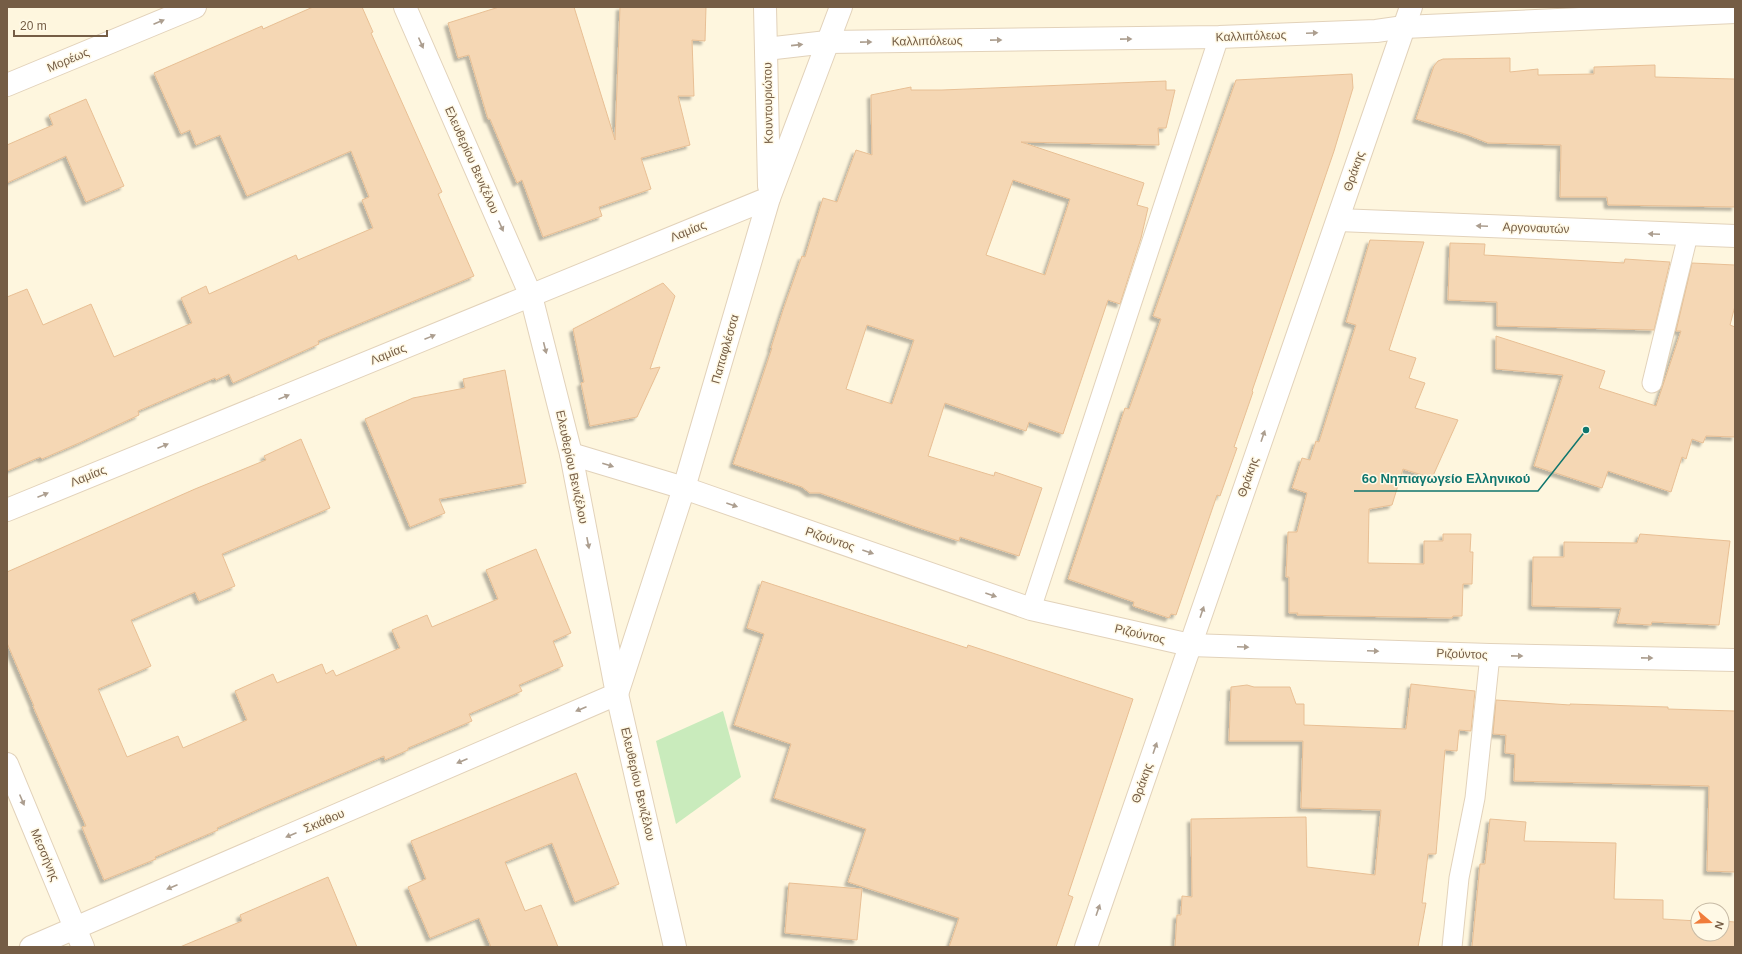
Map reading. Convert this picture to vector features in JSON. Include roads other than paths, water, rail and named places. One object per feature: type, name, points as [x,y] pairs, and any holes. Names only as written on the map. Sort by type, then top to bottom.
[{"type":"street","name":"Μορέως","points":[[7,85],[195,7]]},
{"type":"street","name":"Ελευθερίου Βενιζέλου","points":[[405,7],[531,296],[571,454],[617,694],[675,947]]},
{"type":"street","name":"Κουντουριώτου","points":[[765,7],[769,198]]},
{"type":"street","name":"Παπαφλέσσα","points":[[617,694],[684,488],[769,198],[841,7]]},
{"type":"street","name":"Καλλιπόλεως","points":[[766,49],[827,42],[1219,37],[1376,31],[1407,17],[1735,12]]},
{"type":"street","name":"Θράκης","points":[[1086,947],[1407,17]]},
{"type":"street","name":"Λαμίας","points":[[7,510],[769,198]]},
{"type":"street","name":"Αργοναυτών","points":[[1338,220],[1735,236]]},
{"type":"street","name":"Ριζούντος","points":[[571,454],[684,488],[1031,609],[1190,645],[1490,655],[1735,660]]},
{"type":"street","name":"Σκιάθου","points":[[31,947],[80,938],[617,694]]},
{"type":"street","name":"Μεσσήνης","points":[[7,764],[80,938]]},
{"type":"lane","points":[[1031,609],[1219,37]]},
{"type":"lane","points":[[1652,383],[1688,235]]},
{"type":"lane","points":[[1452,947],[1459,878],[1475,798],[1490,655]]},
{"type":"place","name":"6ο Νηπιαγωγείο Ελληνικού","points":[[1586,430]]}]
